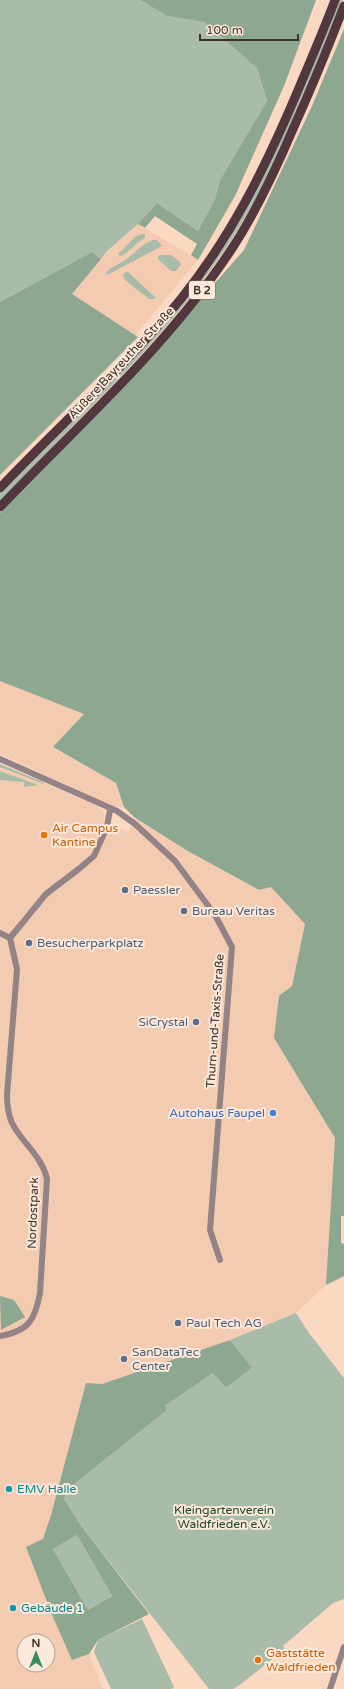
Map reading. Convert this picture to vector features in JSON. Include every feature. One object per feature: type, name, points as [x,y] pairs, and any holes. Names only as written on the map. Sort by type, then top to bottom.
[{"type":"main road","name":"Äußere Bayreuther Straße","points":[[0,488],[145,340],[180,299],[217,249],[250,195],[270,156],[335,0]]},
{"type":"main road","name":"Äußere Bayreuther Straße","points":[[0,507],[156,347],[189,308],[234,246],[259,202],[280,160],[324,58],[344,6]]},
{"type":"street","name":"Thurn-und-Taxis-Straße","points":[[0,759],[89,798],[110,810],[117,812],[134,824],[175,861],[215,915],[232,947],[210,1230],[220,1260]]},
{"type":"street","points":[[0,933],[10,938],[46,894],[94,856],[107,827],[110,810]]},
{"type":"street","name":"Nordostpark","points":[[0,1336],[22,1330],[32,1319],[37,1308],[40,1293],[47,1179],[42,1164],[14,1126],[8,1113],[7,1095],[17,969],[10,938]]},
{"type":"street","points":[[330,1689],[344,1647]]},
{"type":"shaded area","points":[[138,224],[198,260],[133,338],[72,294],[107,251]]},
{"type":"shaded area","points":[[0,681],[84,714],[53,748],[116,783],[124,807],[112,806],[0,754]]},
{"type":"shaded area","points":[[0,764],[98,806],[113,825],[129,832],[134,817],[186,850],[259,890],[271,887],[289,906],[305,924],[292,986],[274,1038],[335,1138],[326,1285],[296,1313],[230,1340],[102,1384],[86,1383],[43,1540],[26,1547],[72,1660],[89,1654],[103,1689],[0,1689]]},
{"type":"green space","points":[[0,0],[140,0],[167,16],[204,22],[257,68],[267,101],[220,180],[215,199],[198,231],[157,203],[138,224],[107,251],[101,259],[92,252],[0,302]]},
{"type":"green space","points":[[140,0],[316,0],[284,86],[235,196],[198,260],[191,255],[197,244],[155,216],[145,228],[138,224],[157,203],[198,231],[215,199],[220,180],[267,101],[257,68],[204,22],[167,16]]},
{"type":"green space","points":[[339,0],[343,0],[276,160],[243,222],[224,251],[180,310],[148,347],[0,501],[0,493],[71,419],[220,250]]},
{"type":"green space","points":[[344,29],[344,1216],[341,1216],[341,1243],[344,1244],[344,1276],[326,1285],[335,1138],[274,1038],[279,996],[292,986],[305,924],[271,887],[259,890],[186,850],[134,817],[124,807],[116,783],[53,747],[84,714],[0,681],[0,513],[157,349],[244,250],[312,106]]},
{"type":"green space","points":[[145,234],[145,237],[125,254],[120,256],[118,254],[136,236]]},
{"type":"green space","points":[[153,240],[157,240],[162,246],[107,275],[106,273],[110,269]]},
{"type":"green space","points":[[92,252],[101,259],[72,294],[138,337],[0,475],[0,302]]},
{"type":"green space","points":[[171,255],[179,261],[181,264],[176,271],[171,271],[158,259],[158,256]]},
{"type":"green space","points":[[128,272],[155,297],[154,299],[149,299],[125,280],[123,276],[124,273]]},
{"type":"green space","points":[[0,764],[43,782],[44,784],[0,767]]},
{"type":"green space","points":[[0,771],[38,785],[24,787],[24,782],[0,780]]},
{"type":"green space","points":[[0,1296],[14,1300],[25,1317],[1,1330]]},
{"type":"green space","name":"Kleingartenverein Waldfrieden e.V.","points":[[296,1313],[309,1333],[344,1378],[344,1599],[333,1603],[283,1646],[285,1649],[241,1684],[233,1689],[209,1689],[82,1527],[64,1499],[68,1489],[167,1410],[165,1406],[213,1373],[252,1369],[230,1340]]},
{"type":"green space","points":[[230,1340],[252,1368],[226,1387],[213,1373],[165,1406],[167,1410],[68,1489],[64,1499],[82,1527],[149,1614],[98,1640],[89,1654],[72,1660],[52,1615],[26,1547],[43,1539],[51,1515],[86,1383],[102,1384]],"holes":[[[77,1535],[112,1596],[88,1610],[53,1549]]]},
{"type":"green space","points":[[77,1535],[112,1596],[88,1610],[53,1549]]},
{"type":"green space","points":[[142,1619],[174,1687],[172,1689],[111,1689],[94,1652],[98,1640]]},
{"type":"place","name":"Air Campus Kantine","points":[[44,835]]},
{"type":"place","name":"Paessler","points":[[125,890]]},
{"type":"place","name":"Bureau Veritas","points":[[184,911]]},
{"type":"place","name":"Besucherparkplatz","points":[[29,943]]},
{"type":"place","name":"SiCrystal","points":[[196,1022]]},
{"type":"place","name":"Autohaus Faupel","points":[[273,1113]]},
{"type":"place","name":"Paul Tech AG","points":[[178,1323]]},
{"type":"place","name":"SanDataTec Center","points":[[124,1359]]},
{"type":"place","name":"EMV Halle","points":[[9,1489]]},
{"type":"place","name":"Gebäude 1","points":[[13,1608]]},
{"type":"place","name":"Gaststätte Waldfrieden","points":[[258,1660]]}]
